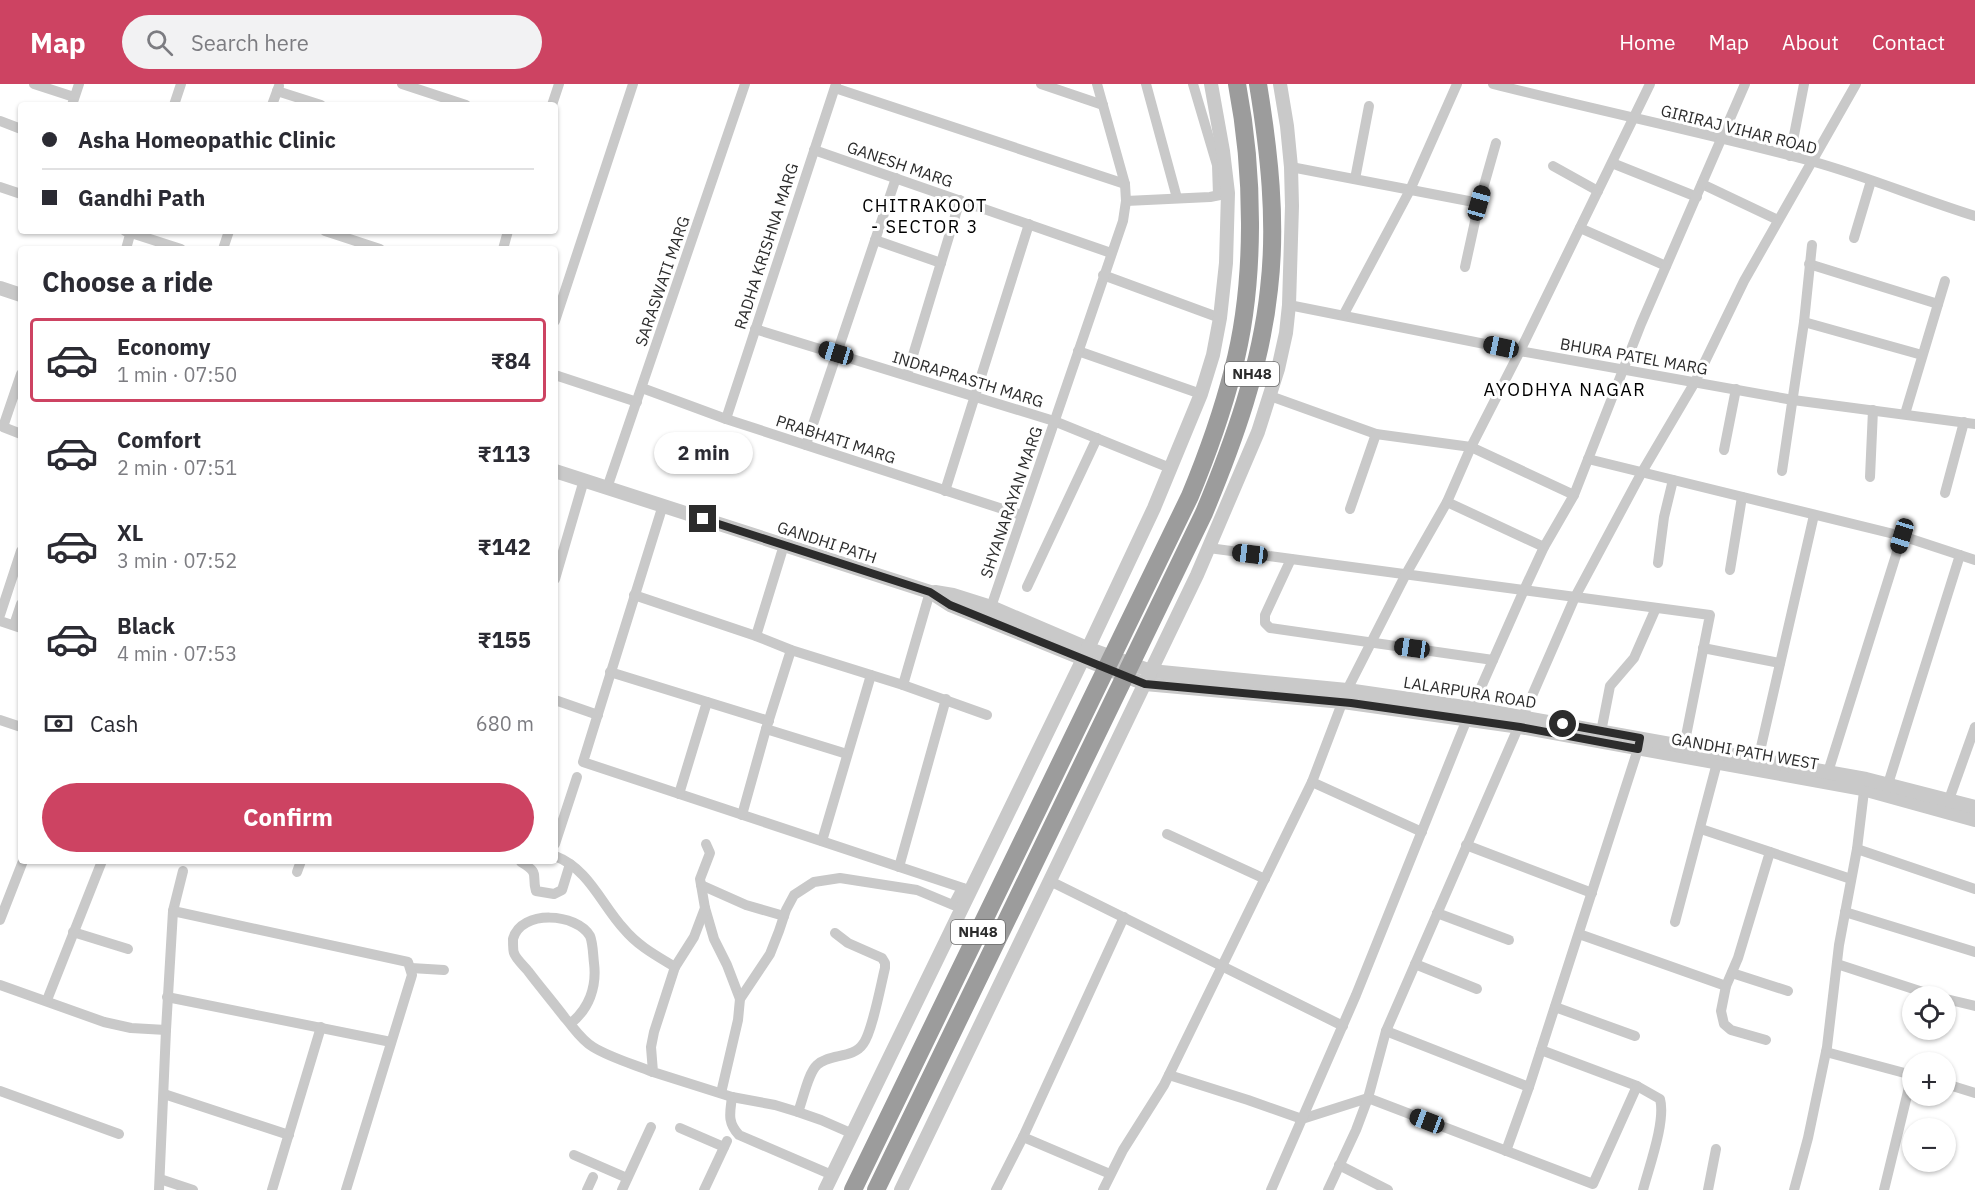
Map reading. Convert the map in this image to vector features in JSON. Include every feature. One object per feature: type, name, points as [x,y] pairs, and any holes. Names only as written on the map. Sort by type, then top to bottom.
[{"type":"highway","name":"NH48","points":[[853,1190],[1190,496],[1219,417],[1234,368],[1250,256],[1246,151],[1237,84]]},
{"type":"highway","name":"NH48","points":[[876,1190],[1204,513],[1239,422],[1263,330],[1272,242],[1269,169],[1258,84]]},
{"type":"street","points":[[34,84],[73,101],[79,84]]},
{"type":"street","points":[[175,102],[181,84]]},
{"type":"street","points":[[553,102],[559,84]]},
{"type":"street","points":[[558,312],[633,84]]},
{"type":"street","name":"SARASWATI MARG","points":[[607,488],[745,84]]},
{"type":"street","points":[[1041,84],[1103,105]]},
{"type":"street","name":"SHYANARAYAN MARG","points":[[991,608],[1123,221],[1126,201],[1125,184],[1097,84]]},
{"type":"street","points":[[1146,84],[1177,198]]},
{"type":"street","points":[[1193,84],[1217,165],[1223,194]]},
{"type":"street","points":[[825,1190],[965,889],[1085,653],[1154,508],[1201,394],[1213,355],[1226,263],[1223,151],[1211,84]]},
{"type":"street","points":[[901,1190],[1209,548],[1258,432],[1286,333],[1289,305],[1291,167],[1280,84]]},
{"type":"street","points":[[1344,315],[1410,190],[1457,84]]},
{"type":"street","name":"GIRIRAJ VIHAR ROAD","points":[[1493,84],[1722,138],[1812,162],[1975,216]]},
{"type":"street","points":[[1103,1190],[1168,1075],[1265,879],[1312,782],[1345,696],[1406,574],[1447,502],[1471,447],[1650,84]]},
{"type":"street","points":[[1271,1190],[1343,1026],[1492,660],[1544,547],[1574,495],[1622,369],[1746,84]]},
{"type":"street","points":[[1790,156],[1804,84]]},
{"type":"street","points":[[1328,1190],[1368,1098],[1386,1031],[1575,597],[1642,472],[1695,382],[1744,281],[1856,84]]},
{"type":"street","points":[[410,85],[458,102]]},
{"type":"street","points":[[836,86],[1125,184]]},
{"type":"street","name":"RADHA KRISHNA MARG","points":[[726,418],[836,86]]},
{"type":"street","points":[[273,102],[278,87],[314,102]]},
{"type":"street","points":[[1355,179],[1369,106]]},
{"type":"street","points":[[0,121],[18,128]]},
{"type":"street","points":[[1465,267],[1479,203],[1496,143]]},
{"type":"street","name":"GANESH MARG","points":[[814,150],[1111,253]]},
{"type":"street","points":[[1612,163],[1697,197]]},
{"type":"street","points":[[1553,166],[1598,191]]},
{"type":"street","points":[[1291,167],[1479,203]]},
{"type":"street","points":[[806,445],[896,178]]},
{"type":"street","points":[[1854,238],[1871,181]]},
{"type":"street","points":[[1702,184],[1778,220]]},
{"type":"street","points":[[0,186],[18,193]]},
{"type":"street","points":[[1126,201],[1223,194]]},
{"type":"street","points":[[907,375],[960,200]]},
{"type":"street","points":[[945,491],[1029,224]]},
{"type":"street","points":[[1580,228],[1666,266]]},
{"type":"street","points":[[135,234],[172,246]]},
{"type":"street","points":[[334,234],[371,246]]},
{"type":"street","points":[[874,240],[941,263]]},
{"type":"street","points":[[1782,471],[1804,322],[1812,245]]},
{"type":"street","points":[[1809,264],[1938,304]]},
{"type":"street","points":[[1103,275],[1220,318]]},
{"type":"street","points":[[1905,414],[1945,281]]},
{"type":"street","points":[[0,288],[18,294]]},
{"type":"street","name":"BHURA PATEL MARG","points":[[1289,305],[1520,351],[1793,400],[1970,423]]},
{"type":"street","points":[[1804,322],[1922,355]]},
{"type":"street","name":"INDRAPRASTH MARG","points":[[755,328],[1054,421],[1170,468]]},
{"type":"street","points":[[1078,351],[1201,394]]},
{"type":"street","points":[[558,376],[637,402]]},
{"type":"street","points":[[18,383],[3,428],[18,433]]},
{"type":"street","name":"PRABHATI MARG","points":[[642,388],[806,445],[1021,515]]},
{"type":"street","points":[[1724,450],[1736,389]]},
{"type":"street","points":[[1270,396],[1376,434],[1471,447],[1574,495]]},
{"type":"street","points":[[1870,477],[1872,410]]},
{"type":"street","points":[[1945,493],[1970,423]]},
{"type":"street","points":[[1350,509],[1376,434]]},
{"type":"street","points":[[1027,588],[1097,438]]},
{"type":"street","points":[[1588,459],[1902,536],[1975,560]]},
{"type":"street","name":"GANDHI PATH","points":[[558,472],[930,592],[950,605],[1085,653]]},
{"type":"street","points":[[558,569],[584,480]]},
{"type":"street","points":[[1658,563],[1664,517],[1673,480]]},
{"type":"street","points":[[1730,570],[1742,497]]},
{"type":"street","points":[[1447,502],[1544,547]]},
{"type":"street","points":[[663,505],[583,762],[965,889]]},
{"type":"street","points":[[1758,760],[1814,515]]},
{"type":"street","points":[[1828,772],[1902,536]]},
{"type":"street","points":[[756,636],[784,545]]},
{"type":"street","points":[[1209,548],[1710,615],[1684,746]]},
{"type":"street","points":[[1888,784],[1960,555]]},
{"type":"street","points":[[1291,559],[1265,615],[1265,623],[1270,628],[1492,660]]},
{"type":"street","points":[[0,615],[18,560]]},
{"type":"street","points":[[903,685],[930,592],[953,595],[991,608],[1085,653],[1148,677],[1345,696]]},
{"type":"street","points":[[634,595],[791,650],[946,699],[987,715]]},
{"type":"street","points":[[1601,732],[1610,686],[1634,658],[1656,608]]},
{"type":"street","points":[[0,621],[17,627]]},
{"type":"street","points":[[1703,648],[1780,663]]},
{"type":"street","points":[[742,815],[791,650]]},
{"type":"street","points":[[610,672],[707,702],[847,754]]},
{"type":"street","points":[[822,841],[871,675]]},
{"type":"street","name":"LALARPURA ROAD","points":[[1345,696],[1382,695],[1469,714]]},
{"type":"street","name":"GANDHI PATH WEST","points":[[1345,696],[1522,722],[1639,744],[1717,763],[1865,784],[1947,806],[1975,820]]},
{"type":"street","points":[[899,867],[946,699]]},
{"type":"street","points":[[558,701],[598,715]]},
{"type":"street","points":[[679,794],[707,702]]},
{"type":"street","points":[[0,720],[18,726]]},
{"type":"street","name":"LALARPURA ROAD","points":[[1522,722],[1601,732],[1639,744],[1684,746],[1828,772],[1865,784],[1888,784],[1947,806],[1975,807]]},
{"type":"street","points":[[1947,806],[1973,741],[1975,727]]},
{"type":"street","points":[[1506,1151],[1529,1088],[1639,744]]},
{"type":"street","points":[[1675,922],[1717,763]]},
{"type":"street","points":[[558,834],[577,777]]},
{"type":"street","points":[[1312,782],[1422,832]]},
{"type":"street","points":[[1794,1190],[1808,1138],[1826,1052],[1865,784]]},
{"type":"street","points":[[1701,829],[1851,879]]},
{"type":"street","points":[[1167,834],[1265,879]]},
{"type":"street","points":[[706,844],[710,853],[700,879],[705,908],[714,939],[740,999],[738,1020],[721,1093]]},
{"type":"street","points":[[1466,845],[1592,893]]},
{"type":"street","points":[[1857,849],[1975,889]]},
{"type":"street","points":[[1766,1040],[1731,1030],[1724,1024],[1721,1011],[1726,986],[1770,852]]},
{"type":"street","points":[[558,858],[570,864],[591,883],[622,927],[638,944],[675,968]]},
{"type":"street","points":[[0,920],[22,864]]},
{"type":"street","points":[[46,1000],[101,864]]},
{"type":"street","points":[[524,864],[532,869],[536,877],[534,886],[536,891],[554,894],[562,890],[570,864]]},
{"type":"street","points":[[183,871],[173,911],[167,997],[160,1185],[193,1190]]},
{"type":"street","points":[[740,999],[770,954],[794,895],[814,882],[840,878],[917,890],[953,905],[965,889]]},
{"type":"street","points":[[1050,881],[1343,1026]]},
{"type":"street","points":[[701,885],[746,905],[784,916]]},
{"type":"street","points":[[653,1072],[651,1047],[654,1032],[675,968],[694,937],[705,908]]},
{"type":"street","points":[[173,911],[408,962],[412,975],[346,1190]]},
{"type":"street","points":[[1845,912],[1975,952]]},
{"type":"street","points":[[1437,913],[1509,940]]},
{"type":"street","points":[[996,1190],[1023,1137],[1124,917]]},
{"type":"street","points":[[570,1024],[579,1017],[590,1002],[595,970],[590,937],[583,929],[570,922],[554,918],[533,918],[521,927],[513,939],[514,953],[570,1024],[583,1040],[595,1048],[653,1072],[732,1097],[798,1112],[853,1134]]},
{"type":"street","points":[[73,932],[128,949]]},
{"type":"street","points":[[798,1112],[813,1071],[818,1064],[855,1051],[863,1044],[868,1034],[885,968],[882,958],[848,943],[835,933]]},
{"type":"street","points":[[1578,934],[1726,986]]},
{"type":"street","points":[[1415,964],[1477,989]]},
{"type":"street","points":[[1837,964],[1904,986]]},
{"type":"street","points":[[411,968],[444,970]]},
{"type":"street","points":[[1732,973],[1788,991]]},
{"type":"street","points":[[0,985],[104,1022],[130,1028],[166,1030]]},
{"type":"street","points":[[167,997],[391,1042]]},
{"type":"street","points":[[1956,1001],[1975,1006]]},
{"type":"street","points":[[1555,1007],[1635,1036]]},
{"type":"street","points":[[272,1190],[321,1027]]},
{"type":"street","points":[[1386,1031],[1529,1088]]},
{"type":"street","points":[[1541,1050],[1637,1086],[1660,1100],[1662,1108],[1643,1190]]},
{"type":"street","points":[[1826,1052],[1902,1072]]},
{"type":"street","points":[[1168,1075],[1302,1119],[1368,1098],[1593,1184],[1637,1086]]},
{"type":"street","points":[[1956,1087],[1975,1093]]},
{"type":"street","points":[[0,1090],[119,1134]]},
{"type":"street","points":[[164,1094],[289,1135]]},
{"type":"street","points":[[732,1097],[731,1127],[739,1135],[832,1175]]},
{"type":"street","points":[[1884,1190],[1904,1106]]},
{"type":"street","points":[[622,1190],[651,1127]]},
{"type":"street","points":[[680,1128],[726,1144],[704,1190]]},
{"type":"street","points":[[1023,1137],[1110,1174]]},
{"type":"street","points":[[1708,1190],[1716,1149]]},
{"type":"street","points":[[574,1155],[627,1178]]},
{"type":"street","points":[[1339,1166],[1388,1190]]},
{"type":"street","points":[[587,1190],[593,1177]]},
{"type":"district","name":"CHITRAKOOT - SECTOR 3","points":[[925,216]]},
{"type":"district","name":"AYODHYA NAGAR","points":[[1565,390]]},
{"type":"route","points":[[703,519],[930,592],[950,605],[1145,684],[1351,703],[1520,727],[1638,749],[1640,738],[1563,724]]}]
